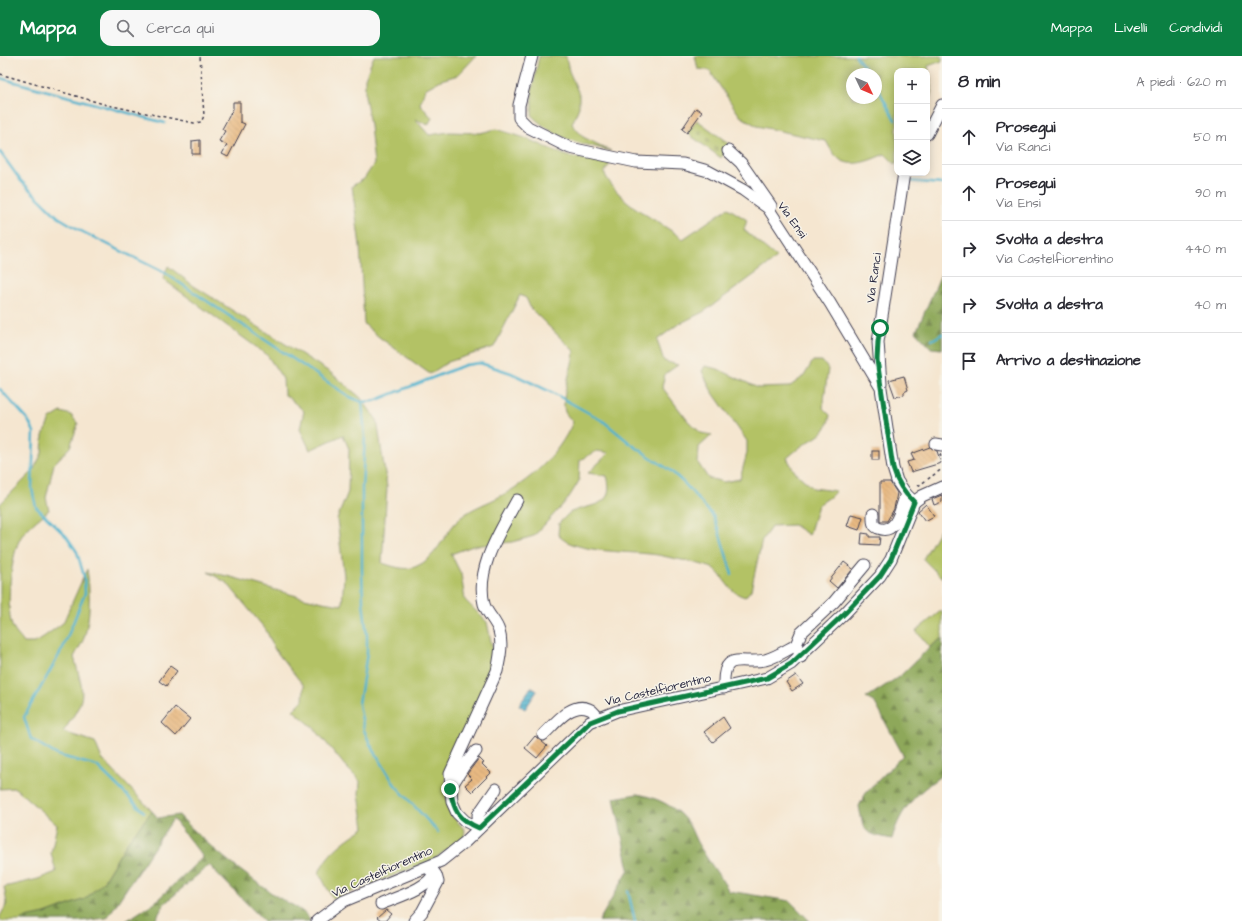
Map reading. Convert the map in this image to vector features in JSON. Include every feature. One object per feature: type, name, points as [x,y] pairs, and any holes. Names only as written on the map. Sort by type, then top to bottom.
[{"type":"street","name":"Via Ensi","points":[[532,56],[519,105],[519,118],[528,127],[570,148],[636,162],[683,164],[708,171],[756,198],[768,208],[792,242],[881,388],[893,468],[897,481],[909,492],[914,502]]},
{"type":"street","points":[[930,128],[942,105]]},
{"type":"street","points":[[728,151],[741,163],[782,222],[792,242]]},
{"type":"street","name":"Via Ranci","points":[[881,388],[877,360],[878,342],[904,176]]},
{"type":"street","points":[[914,502],[922,496],[942,487]]},
{"type":"street","points":[[873,514],[872,522],[876,527],[881,529],[895,524],[900,516],[909,492]]},
{"type":"street","points":[[479,828],[465,821],[457,813],[452,802],[450,774],[486,698],[499,664],[499,630],[484,604],[482,587],[484,573],[491,550],[517,500]]},
{"type":"street","name":"Via Castelfiorentino","points":[[317,921],[344,901],[431,870],[479,828],[582,728],[598,718],[618,711],[724,688],[776,674],[880,576],[891,559],[914,502]]},
{"type":"street","points":[[724,688],[724,674],[726,668],[738,659],[753,661],[765,660],[779,655],[798,652],[801,633],[834,602],[865,565]]},
{"type":"street","points":[[543,735],[567,712],[578,708],[590,709],[598,718]]},
{"type":"street","points":[[450,789],[464,766],[476,751]]},
{"type":"street","points":[[479,828],[478,815],[496,789]]},
{"type":"street","points":[[381,904],[420,887],[430,880],[431,870]]},
{"type":"street","points":[[414,921],[422,912],[438,882],[431,870]]},
{"type":"path","points":[[0,74],[107,105],[194,123],[200,122],[204,116],[200,56]]},
{"type":"path","points":[[909,492],[942,469]]},
{"type":"green space","points":[[374,56],[476,56],[458,75],[441,80],[425,89],[420,104],[432,118],[428,125],[415,119],[429,135],[449,132],[480,133],[496,129],[525,138],[567,156],[610,164],[604,173],[611,185],[620,195],[639,210],[683,239],[728,208],[747,220],[744,230],[777,258],[705,311],[677,325],[657,340],[664,361],[678,365],[665,374],[662,387],[688,421],[701,433],[712,435],[699,447],[698,463],[708,478],[724,482],[740,479],[747,453],[747,441],[711,390],[702,371],[705,366],[718,369],[758,388],[789,387],[804,376],[813,361],[822,361],[828,369],[823,408],[830,415],[826,428],[823,432],[787,458],[795,472],[813,488],[836,491],[818,505],[809,535],[794,525],[772,526],[762,540],[751,590],[745,597],[739,595],[731,589],[711,567],[658,555],[590,549],[577,546],[558,535],[559,523],[568,514],[600,503],[608,494],[609,486],[607,476],[588,473],[609,453],[597,451],[580,460],[579,481],[568,499],[534,536],[512,542],[473,546],[451,554],[461,574],[465,600],[487,622],[493,651],[491,674],[449,764],[444,791],[453,817],[465,830],[464,837],[433,860],[333,899],[319,873],[327,859],[338,847],[364,828],[359,794],[360,781],[346,767],[314,728],[293,710],[303,700],[304,686],[275,650],[266,630],[227,583],[208,572],[308,599],[342,605],[344,576],[337,519],[348,492],[349,449],[343,435],[310,450],[300,429],[304,411],[284,394],[283,379],[267,355],[163,279],[168,266],[194,286],[331,373],[360,397],[377,420],[387,487],[382,563],[398,568],[411,568],[428,559],[439,547],[457,521],[471,510],[509,492],[541,467],[559,446],[573,422],[566,413],[564,398],[574,351],[531,309],[526,298],[520,295],[494,347],[448,362],[430,374],[379,337],[364,324],[360,246],[352,186],[364,179],[374,164],[365,96],[365,78]]},
{"type":"green space","points":[[539,56],[566,56],[569,71],[579,94],[579,107],[572,124],[583,137],[611,151],[569,140],[550,130],[532,116],[532,91]]},
{"type":"green space","points":[[695,56],[942,56],[942,61],[928,66],[928,68],[894,68],[894,163],[885,154],[860,163],[848,163],[842,161],[835,155],[826,141],[757,126],[740,116],[709,70],[698,69]]},
{"type":"green space","points":[[930,76],[932,87],[930,99]]},
{"type":"green space","points":[[697,120],[731,145],[721,158],[687,133]]},
{"type":"green space","points":[[942,272],[942,349],[931,348],[916,332]]},
{"type":"green space","points":[[61,412],[71,415],[78,424],[70,447],[54,464],[46,498],[49,510],[24,532],[16,549],[11,571],[9,598],[11,620],[14,630],[24,643],[35,643],[63,623],[87,569],[89,586],[88,621],[83,640],[74,657],[82,689],[82,696],[76,711],[63,732],[95,742],[102,759],[152,811],[128,841],[103,882],[85,899],[45,914],[19,921],[0,921],[0,916],[7,904],[4,887],[38,879],[56,872],[51,853],[57,825],[15,788],[0,789],[0,504],[33,471],[42,453],[43,436],[50,419]]},
{"type":"green space","points":[[942,526],[942,578],[923,559]]},
{"type":"green space","points":[[942,610],[942,638],[930,647],[916,631]]},
{"type":"green space","points":[[942,638],[942,775],[917,795],[911,802],[900,818],[892,839],[876,835],[867,831],[864,827],[859,806],[866,793],[903,755],[875,703],[866,698],[900,676],[930,647]]},
{"type":"green space","points":[[637,794],[659,800],[679,813],[689,825],[698,844],[729,891],[790,901],[810,921],[599,921],[629,869],[614,798]]},
{"type":"green space","points":[[152,811],[158,818],[179,815],[200,837],[224,857],[273,894],[299,909],[308,917],[310,921],[264,921],[209,865],[164,904],[155,921],[126,921],[155,902],[203,857],[173,819],[107,918],[80,921],[21,921],[21,919],[45,914],[85,899],[103,882],[128,841]]},
{"type":"water","points":[[531,687],[537,691],[525,709],[519,705]]},
{"type":"building","points":[[233,102],[240,102],[240,122],[245,124],[228,157],[222,154],[227,145],[219,141],[225,131],[222,129],[233,109]]},
{"type":"building","points":[[696,108],[702,112],[687,133],[682,129]]},
{"type":"building","points":[[200,140],[200,154],[192,154],[192,141]]},
{"type":"building","points":[[904,376],[908,390],[904,392],[904,395],[895,397],[889,380]]},
{"type":"building","points":[[930,447],[937,451],[941,463],[911,472],[907,462],[914,460],[911,454]]},
{"type":"building","points":[[872,451],[879,451],[879,460],[872,460]]},
{"type":"building","points":[[880,482],[890,482],[897,493],[894,509],[887,521],[880,521]]},
{"type":"building","points":[[942,495],[942,502],[934,505],[932,499]]},
{"type":"building","points":[[926,504],[934,516],[925,521],[918,511]]},
{"type":"building","points":[[851,514],[863,517],[859,530],[847,526]]},
{"type":"building","points":[[862,533],[869,534],[869,537],[880,537],[879,545],[861,544]]},
{"type":"building","points":[[844,562],[853,569],[837,588],[829,581]]},
{"type":"building","points":[[170,666],[177,671],[166,686],[159,681]]},
{"type":"building","points":[[796,675],[803,684],[792,691],[786,682]]},
{"type":"building","points":[[175,707],[190,719],[176,736],[162,723]]},
{"type":"building","points":[[723,717],[730,728],[713,742],[704,732]]},
{"type":"building","points":[[535,736],[547,746],[537,758],[525,748]]},
{"type":"building","points":[[479,758],[484,763],[482,764],[491,773],[472,792],[465,785],[472,779],[467,774]]},
{"type":"building","points":[[386,910],[391,914],[385,921],[381,921],[377,918]]},
{"type":"waterway","points":[[856,56],[865,68]]},
{"type":"waterway","points":[[0,78],[165,123]]},
{"type":"waterway","points":[[882,96],[894,118]]},
{"type":"waterway","points":[[0,152],[21,181],[58,217],[83,232],[165,273],[350,397],[362,402],[374,401],[465,365],[480,363],[511,373],[553,393],[603,421],[631,444],[671,471],[684,483],[713,516],[732,574]]},
{"type":"waterway","points":[[908,181],[942,184]]},
{"type":"waterway","points":[[932,340],[942,334]]},
{"type":"waterway","points":[[0,389],[28,420],[34,432],[32,489],[36,507],[67,537],[77,552],[84,576],[85,593],[63,648],[24,717],[31,739],[57,755],[97,766],[144,812]]},
{"type":"waterway","points":[[362,402],[365,437],[362,488],[362,570],[367,653],[359,704],[364,730],[370,744],[395,785],[438,832]]},
{"type":"waterway","points":[[628,891],[635,921]]},
{"type":"route","points":[[450,789],[452,802],[457,813],[465,821],[479,828],[590,722],[618,711],[748,683],[776,674],[801,656],[868,590],[885,570],[891,559],[914,502],[909,498],[897,481],[893,468],[877,360],[880,328]]}]
